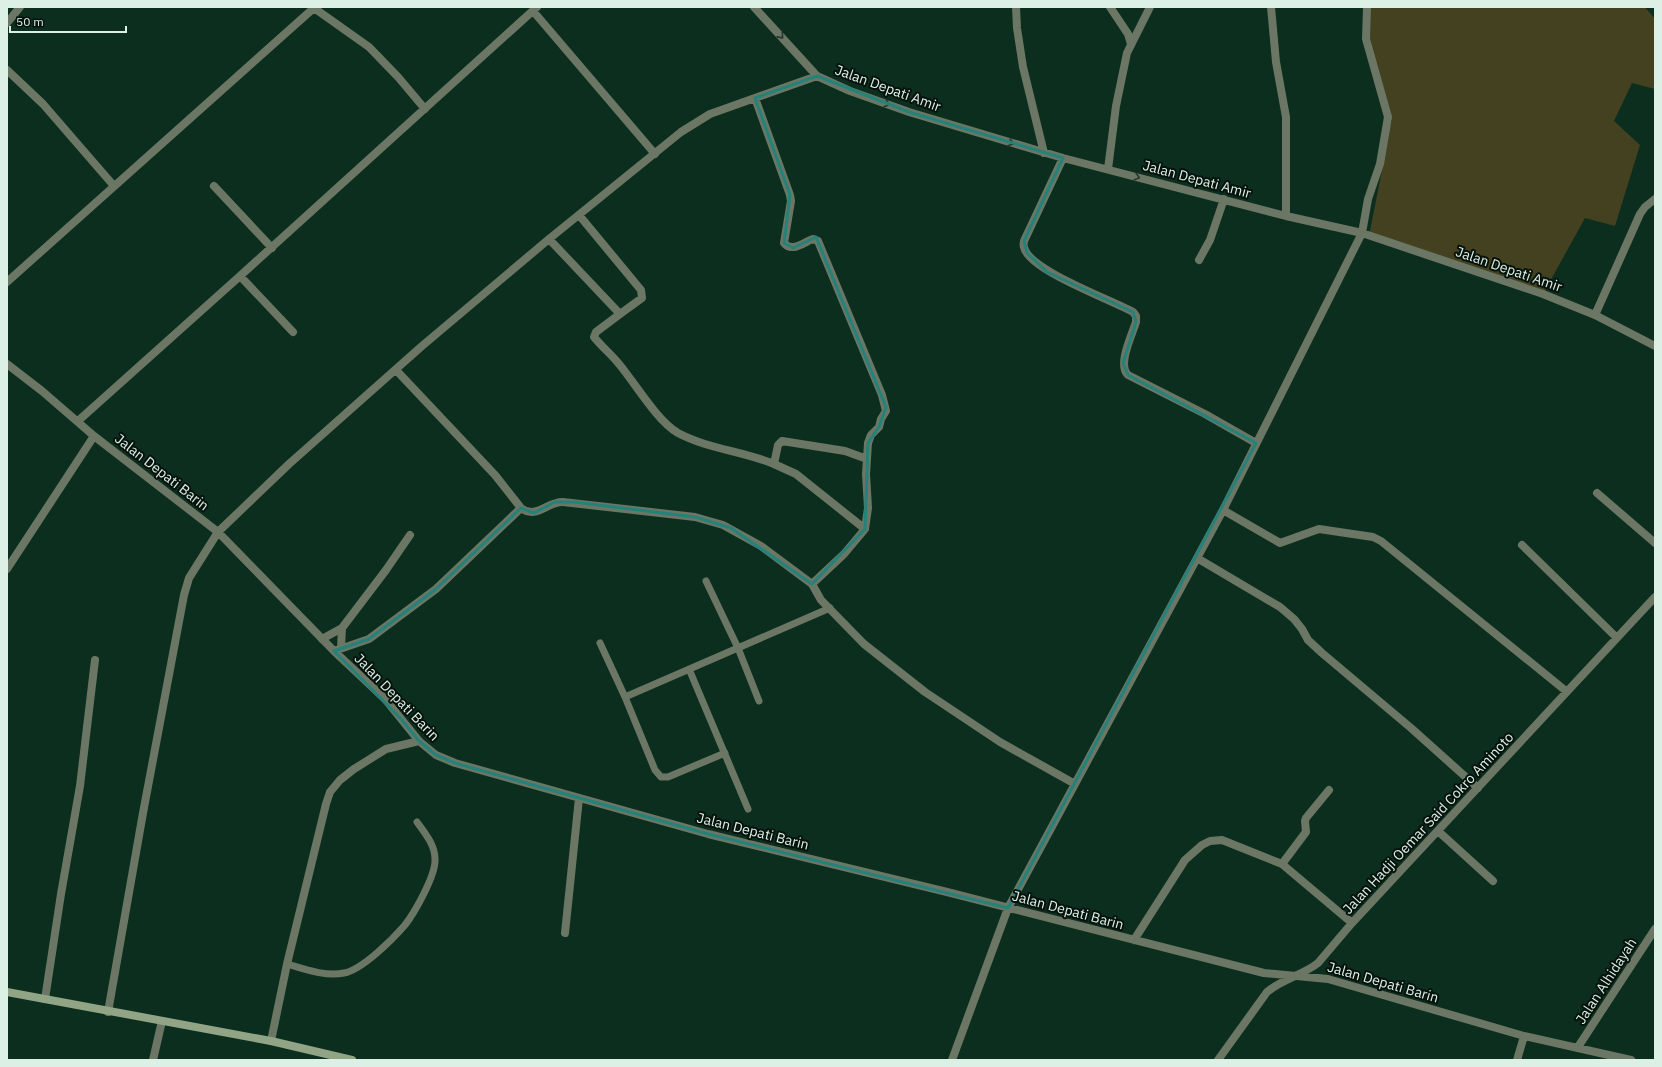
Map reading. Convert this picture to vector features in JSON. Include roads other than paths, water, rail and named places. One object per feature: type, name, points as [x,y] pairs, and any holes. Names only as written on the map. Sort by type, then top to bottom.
[{"type":"main road","points":[[7,992],[108,1012],[271,1041],[352,1060]]},
{"type":"street","points":[[7,23],[20,7]]},
{"type":"street","name":"Jalan Depati Amir","points":[[754,7],[817,76],[850,92],[909,112],[1044,153],[1286,216],[1362,233],[1543,294],[1595,315],[1655,346]]},
{"type":"street","points":[[1016,7],[1017,28],[1023,67],[1044,153]]},
{"type":"street","points":[[1110,7],[1128,34],[1131,44]]},
{"type":"street","points":[[1108,169],[1116,106],[1127,53],[1150,7]]},
{"type":"street","points":[[1271,7],[1276,62],[1286,117],[1286,216]]},
{"type":"street","points":[[952,1060],[1008,908],[1223,510],[1362,233],[1368,199],[1380,164],[1388,117],[1366,39],[1367,7]]},
{"type":"street","points":[[7,282],[314,8],[369,47],[398,77],[425,109]]},
{"type":"street","points":[[78,421],[272,248],[535,9],[655,154]]},
{"type":"street","points":[[7,70],[43,104],[114,186]]},
{"type":"street","points":[[108,1012],[143,813],[184,595],[189,578],[218,532],[289,464],[396,370],[549,239],[681,132],[710,114],[817,76]]},
{"type":"street","points":[[755,98],[790,195],[791,202],[784,243],[789,248],[793,248],[813,239],[818,241],[886,407],[886,411],[881,419],[880,427],[869,439],[867,459],[868,508],[866,529],[844,554],[812,584]]},
{"type":"street","points":[[1063,158],[1024,241],[1024,247],[1027,253],[1047,272],[1133,312],[1136,316],[1136,322],[1123,363],[1125,373],[1128,376],[1205,414],[1256,443]]},
{"type":"street","points":[[214,186],[272,248]]},
{"type":"street","points":[[1199,260],[1210,240],[1224,199]]},
{"type":"street","points":[[1595,315],[1640,214],[1645,207],[1655,199]]},
{"type":"street","points":[[579,215],[641,290],[642,298],[596,332],[594,337],[618,363],[669,426],[678,433],[690,438],[727,450],[759,458],[796,474],[866,529]]},
{"type":"street","points":[[549,239],[620,314]]},
{"type":"street","points":[[240,276],[293,332]]},
{"type":"street","name":"Jalan Depati Barin","points":[[7,364],[42,390],[94,436],[218,532],[322,639],[337,650],[385,699],[419,741],[436,755],[455,763],[708,834],[1264,973],[1328,979],[1524,1036],[1632,1060]]},
{"type":"street","points":[[396,370],[495,475],[525,512],[534,512],[555,502],[574,502],[695,517],[731,528],[762,546],[812,584],[822,600],[864,644],[925,692],[1000,742],[1075,784]]},
{"type":"street","points":[[7,568],[94,436]]},
{"type":"street","points":[[774,464],[778,445],[782,441],[845,451],[867,459]]},
{"type":"street","points":[[1597,493],[1655,543]]},
{"type":"street","points":[[337,650],[369,639],[436,589],[521,508]]},
{"type":"street","points":[[1223,510],[1280,543],[1320,529],[1372,537],[1381,541],[1566,691]]},
{"type":"street","points":[[322,639],[342,628],[386,570],[410,535]]},
{"type":"street","points":[[1522,545],[1617,638]]},
{"type":"street","points":[[1197,558],[1280,607],[1294,619],[1308,640],[1317,649],[1412,728],[1478,788]]},
{"type":"street","name":"Jalan Hadji Oemar Said Cokro Aminoto","points":[[1218,1060],[1267,992],[1274,986],[1312,968],[1318,963],[1352,923],[1655,597]]},
{"type":"street","points":[[337,650],[342,628]]},
{"type":"street","points":[[45,999],[61,894],[80,786],[95,660]]},
{"type":"street","points":[[271,1041],[287,964],[330,792],[340,780],[354,769],[386,749],[419,741]]},
{"type":"street","points":[[1282,864],[1306,832],[1306,818],[1329,790]]},
{"type":"street","points":[[565,933],[579,798]]},
{"type":"street","points":[[1438,831],[1493,882]]},
{"type":"street","points":[[1134,940],[1184,860],[1202,845],[1210,841],[1222,840],[1282,864],[1352,923]]},
{"type":"street","name":"Jalan Alhidayah","points":[[1578,1047],[1655,929]]},
{"type":"street","points":[[153,1060],[162,1021]]},
{"type":"street","points":[[1517,1060],[1524,1036]]},
{"type":"lane","points":[[706,581],[738,648],[759,702]]},
{"type":"lane","points":[[625,697],[830,608]]},
{"type":"lane","points":[[600,643],[625,697],[655,770],[661,777],[668,777],[725,753]]},
{"type":"lane","points":[[689,669],[748,809]]},
{"type":"lane","points":[[287,964],[332,974],[349,972],[373,956],[396,935],[406,923],[432,877],[436,860],[430,841],[417,822]]}]
